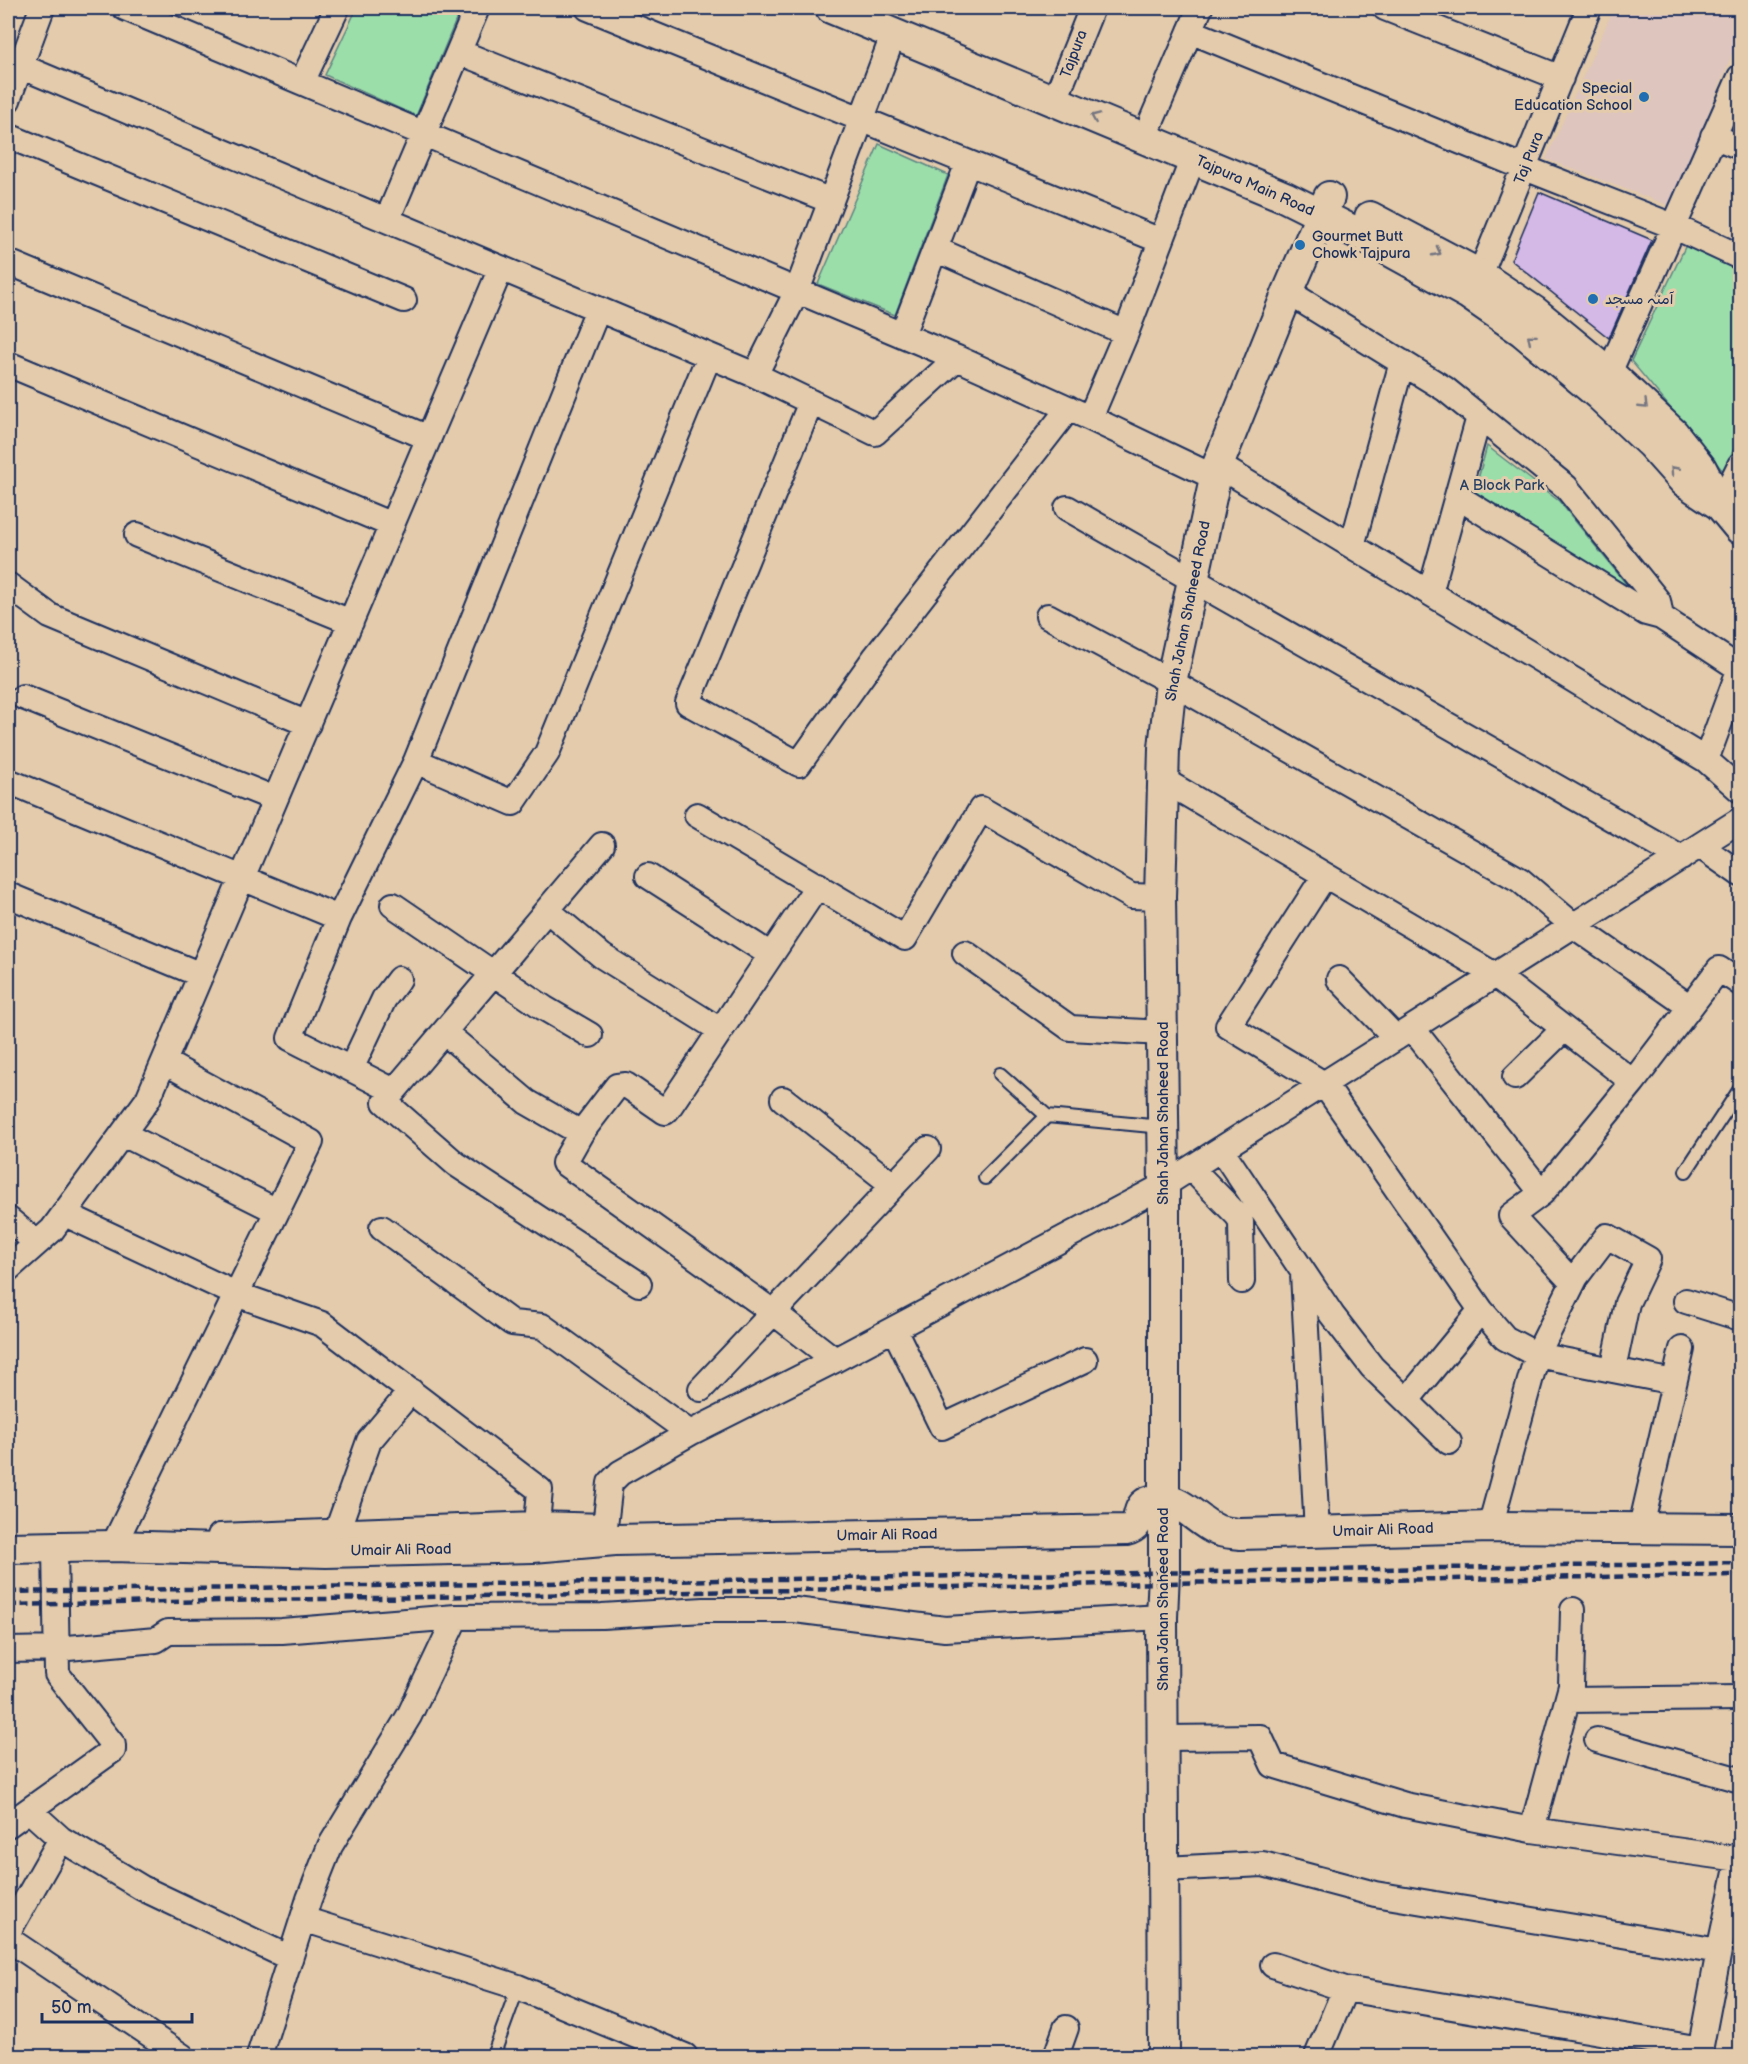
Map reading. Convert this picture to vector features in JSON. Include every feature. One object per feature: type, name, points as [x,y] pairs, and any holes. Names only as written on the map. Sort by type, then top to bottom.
[{"type":"street","points":[[8,100],[42,8]]},
{"type":"street","points":[[125,8],[957,358],[1217,472],[1352,546],[1706,760],[1740,790]]},
{"type":"street","points":[[302,82],[337,8]]},
{"type":"street","points":[[387,220],[477,8]]},
{"type":"street","points":[[588,8],[1161,241]]},
{"type":"street","name":"Tajpura Main Road","points":[[831,8],[890,20],[1059,91],[1193,158],[1285,196],[1325,206],[1480,275],[1535,312],[1609,373],[1674,434],[1701,468],[1720,504],[1740,529]]},
{"type":"street","name":"Tajpura","points":[[1059,91],[1092,8]]},
{"type":"street","points":[[1152,120],[1200,8]]},
{"type":"street","points":[[1385,8],[1561,78]]},
{"type":"street","name":"Taj Pura","points":[[1480,275],[1589,8]]},
{"type":"street","points":[[755,375],[797,291],[862,119],[890,20]]},
{"type":"street","points":[[1190,31],[1673,226],[1740,257]]},
{"type":"street","points":[[459,52],[831,201]]},
{"type":"street","points":[[20,66],[755,375],[875,433],[957,358]]},
{"type":"street","points":[[1609,373],[1740,77]]},
{"type":"street","name":"Tajpura Main Road","points":[[1059,91],[1152,120],[1280,174],[1366,238],[1467,293],[1522,331],[1599,395],[1651,444],[1684,481],[1720,504]]},
{"type":"street","points":[[8,136],[404,300]]},
{"type":"street","points":[[1713,136],[1740,147]]},
{"type":"street","points":[[811,402],[688,703],[799,764],[876,656],[1080,413],[1126,333],[1193,158]]},
{"type":"street","points":[[902,335],[968,163]]},
{"type":"street","name":"Shah Jahan Shaheed Road","points":[[1164,2056],[1162,1617],[1164,1185],[1160,897],[1164,748],[1171,682],[1217,472],[1288,292],[1325,206]]},
{"type":"street","points":[[935,249],[1126,333]]},
{"type":"street","points":[[8,262],[429,438]]},
{"type":"street","points":[[8,1269],[52,1230],[148,1099],[501,268]]},
{"type":"street","points":[[1288,292],[1445,389],[1566,487],[1658,602],[1661,617]]},
{"type":"street","points":[[394,1091],[290,1038],[339,918],[416,761],[598,309]]},
{"type":"street","points":[[416,761],[513,803],[547,753],[709,356]]},
{"type":"street","points":[[1352,546],[1402,362]]},
{"type":"street","points":[[8,364],[392,525]]},
{"type":"street","points":[[1430,593],[1479,417]]},
{"type":"street","points":[[1720,504],[1740,465]]},
{"type":"street","points":[[1458,497],[1646,613],[1661,617],[1740,669],[1706,760]]},
{"type":"street","points":[[1067,508],[1192,580],[1690,852],[1740,874]]},
{"type":"street","points":[[137,535],[351,622]]},
{"type":"street","points":[[8,585],[50,616],[308,724]]},
{"type":"street","points":[[1048,616],[1171,682],[1520,880],[1574,926],[1690,1007]]},
{"type":"street","points":[[22,697],[275,800]]},
{"type":"street","points":[[1163,780],[1495,975],[1633,1082]]},
{"type":"street","points":[[8,781],[339,918]]},
{"type":"street","points":[[697,815],[905,938],[981,810],[1131,896],[1160,897]]},
{"type":"street","points":[[113,1546],[171,1538],[537,1524],[610,1533],[610,1483],[620,1473],[690,1433],[835,1360],[1164,1185],[1740,820]]},
{"type":"street","points":[[602,845],[385,1102],[456,1164],[639,1284]]},
{"type":"street","points":[[1325,875],[1228,1026],[1324,1084],[1481,1310],[1505,1338],[1537,1354],[1674,1382]]},
{"type":"street","points":[[648,876],[771,955]]},
{"type":"street","points":[[818,885],[665,1112],[622,1084],[617,1086],[581,1133],[564,1163],[773,1312],[835,1360]]},
{"type":"street","points":[[8,895],[201,975]]},
{"type":"street","points":[[393,905],[544,1008],[590,1035]]},
{"type":"street","points":[[547,910],[602,956],[720,1030]]},
{"type":"street","points":[[965,953],[1070,1028],[1163,1033]]},
{"type":"street","points":[[1573,1283],[1511,1216],[1542,1193],[1633,1082],[1719,969],[1740,983]]},
{"type":"street","points":[[351,1069],[384,999],[399,979]]},
{"type":"street","points":[[1339,980],[1404,1033],[1542,1193]]},
{"type":"street","points":[[1515,1077],[1564,1029]]},
{"type":"street","points":[[444,1032],[527,1102],[581,1133]]},
{"type":"street","points":[[113,1546],[310,1142],[164,1062]]},
{"type":"street","points":[[783,1099],[893,1185]]},
{"type":"street","points":[[123,1134],[277,1211]]},
{"type":"street","points":[[701,1389],[928,1149]]},
{"type":"street","points":[[1221,1149],[1332,1315],[1372,1367],[1449,1442]]},
{"type":"street","points":[[1191,1168],[1238,1215],[1241,1221],[1242,1281]]},
{"type":"street","points":[[64,1214],[236,1294],[322,1324],[540,1490],[537,1524]]},
{"type":"street","points":[[8,1219],[37,1243]]},
{"type":"street","points":[[382,1228],[512,1323],[542,1326],[690,1433]]},
{"type":"street","points":[[1490,1527],[1537,1354],[1573,1283],[1607,1236],[1648,1259],[1627,1303],[1613,1370]]},
{"type":"street","points":[[1303,1272],[1317,1532]]},
{"type":"street","points":[[1686,1301],[1740,1317]]},
{"type":"street","points":[[1407,1400],[1481,1310]]},
{"type":"street","points":[[894,1329],[942,1427],[1085,1360]]},
{"type":"street","points":[[1641,1527],[1682,1349]]},
{"type":"street","points":[[337,1532],[369,1441],[411,1391]]},
{"type":"street","name":"Umair Ali Road","points":[[8,1548],[113,1546],[326,1552],[533,1547],[610,1533],[1126,1530],[1137,1525],[1143,1505],[1152,1501],[1181,1504],[1217,1530],[1228,1533],[1490,1527],[1740,1529]]},
{"type":"street","points":[[8,1826],[113,1750],[113,1745],[57,1674],[55,1547]]},
{"type":"street","points":[[8,1650],[57,1649],[156,1640],[168,1632],[282,1631],[456,1617],[602,1616],[704,1610],[795,1611],[945,1629],[1162,1617]]},
{"type":"street","points":[[1532,1830],[1571,1686],[1573,1610]]},
{"type":"street","points":[[259,2056],[303,1919],[330,1846],[409,1716],[456,1617]]},
{"type":"street","points":[[1568,1700],[1740,1698]]},
{"type":"street","points":[[1164,1738],[1260,1737],[1273,1765],[1405,1805],[1532,1830],[1740,1856],[1700,2053],[1346,1989],[1273,1965]]},
{"type":"street","points":[[1597,1740],[1740,1780]]},
{"type":"street","points":[[29,1810],[61,1839],[142,1888],[291,1958]]},
{"type":"street","points":[[8,1932],[61,1839]]},
{"type":"street","points":[[1164,1869],[1263,1864],[1375,1894],[1719,1951]]},
{"type":"street","points":[[303,1919],[518,1987],[656,2051],[685,2056]]},
{"type":"street","points":[[8,1939],[182,2056]]},
{"type":"street","points":[[1317,2056],[1346,1989]]},
{"type":"street","points":[[1056,2056],[1066,2028]]},
{"type":"lane","points":[[1000,1074],[1047,1116],[1162,1128]]},
{"type":"lane","points":[[1686,1171],[1740,1089]]},
{"type":"lane","points":[[986,1178],[1047,1116]]},
{"type":"lane","points":[[493,2056],[518,1987]]},
{"type":"shaded area","name":"Special Education School","points":[[1614,8],[1740,8],[1740,35],[1670,206],[1546,159]]},
{"type":"green space","points":[[357,8],[461,8],[416,116],[325,75]]},
{"type":"green space","points":[[879,144],[948,175],[895,315],[818,284]]},
{"type":"green space","points":[[1686,245],[1740,271],[1740,437],[1723,471],[1631,361]]},
{"type":"green space","name":"A Block Park","points":[[1487,446],[1559,501],[1640,601],[1474,494]]},
{"type":"building","name":"آمنہ مسجد","points":[[1539,192],[1652,240],[1609,338],[1511,260]]},
{"type":"railway","points":[[8,1592],[1740,1563]]},
{"type":"railway","points":[[8,1605],[1164,1583],[1740,1575]]},
{"type":"place","name":"Special Education School","points":[[1644,97]]},
{"type":"place","name":"Gourmet Butt Chowk Tajpura","points":[[1300,245]]},
{"type":"place","name":"آمنہ مسجد","points":[[1593,299]]}]
